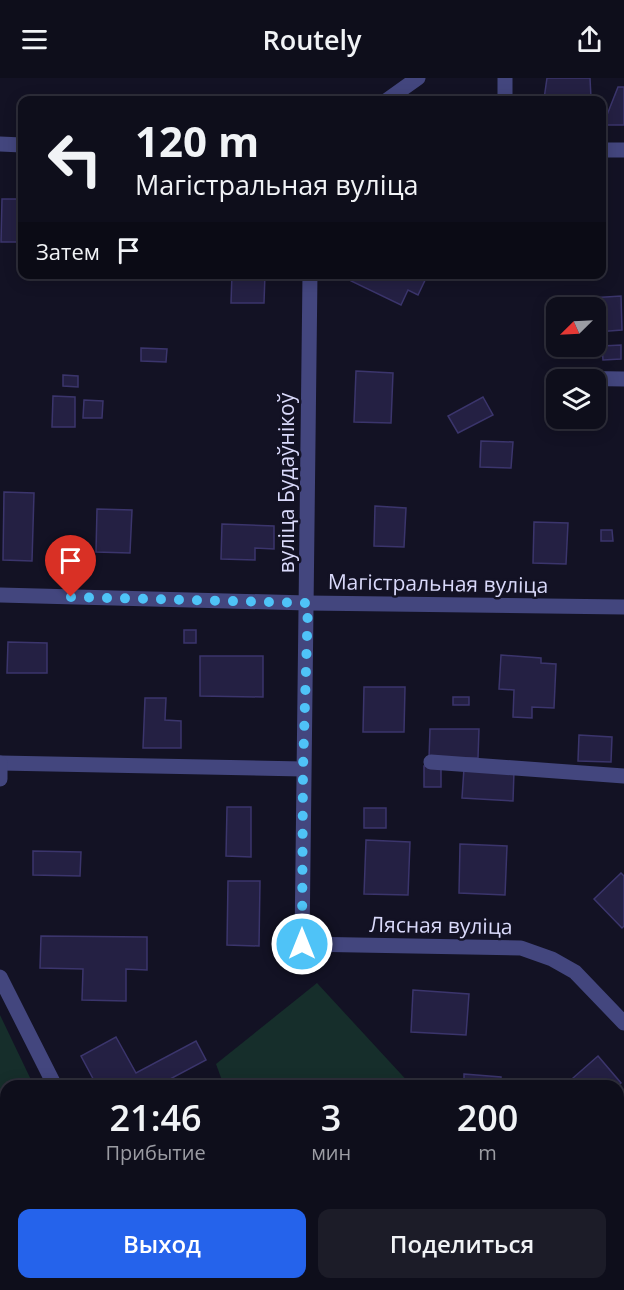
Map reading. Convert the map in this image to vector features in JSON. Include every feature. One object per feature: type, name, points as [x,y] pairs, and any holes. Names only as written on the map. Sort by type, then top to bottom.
[{"type":"street","points":[[505,78],[505,96]]},
{"type":"street","points":[[395,96],[411,88]]},
{"type":"street","points":[[0,144],[18,145]]},
{"type":"street","points":[[606,150],[624,150]]},
{"type":"street","name":"вуліца Будаўнікоў","points":[[302,944],[303,769],[308,603],[310,279]]},
{"type":"street","points":[[606,379],[624,379]]},
{"type":"street","name":"Магістральная вуліца","points":[[0,595],[308,603],[624,607]]},
{"type":"street","points":[[431,762],[624,776]]},
{"type":"street","points":[[0,779],[0,763],[303,769]]},
{"type":"street","name":"Лясная вуліца","points":[[302,944],[520,948],[552,959],[575,972],[624,1023]]},
{"type":"street","points":[[0,977],[51,1080]]},
{"type":"green space","points":[[317,983],[406,1080],[222,1080],[216,1064]]},
{"type":"green space","points":[[0,1015],[31,1080],[0,1080]]},
{"type":"building","points":[[547,78],[590,78],[591,96],[544,96]]},
{"type":"building","points":[[618,87],[624,87],[624,125],[606,125],[606,117]]},
{"type":"building","points":[[2,199],[18,199],[18,242],[1,242]]},
{"type":"building","points":[[232,279],[265,279],[264,303],[231,303]]},
{"type":"building","points":[[352,279],[426,279],[418,295],[408,290],[401,305],[351,281]]},
{"type":"building","points":[[621,296],[622,330],[606,331],[606,297]]},
{"type":"building","points":[[621,345],[621,359],[603,360],[603,357],[606,357],[606,346]]},
{"type":"building","points":[[141,348],[167,349],[166,362],[141,361]]},
{"type":"building","points":[[356,371],[393,373],[391,423],[354,422]]},
{"type":"building","points":[[63,375],[78,376],[78,387],[63,386]]},
{"type":"building","points":[[53,396],[75,397],[75,427],[52,427]]},
{"type":"building","points":[[483,397],[493,415],[458,433],[448,416]]},
{"type":"building","points":[[84,400],[103,401],[102,418],[83,418]]},
{"type":"building","points":[[481,441],[513,442],[511,468],[480,467]]},
{"type":"building","points":[[4,492],[34,493],[32,561],[3,560]]},
{"type":"building","points":[[375,506],[406,508],[404,547],[374,546]]},
{"type":"building","points":[[97,509],[132,510],[130,553],[96,552]]},
{"type":"building","points":[[534,522],[568,523],[566,564],[533,563]]},
{"type":"building","points":[[222,524],[274,526],[274,549],[255,548],[255,560],[221,559]]},
{"type":"building","points":[[601,530],[612,530],[613,541],[601,541]]},
{"type":"building","points":[[184,630],[196,630],[196,643],[184,643]]},
{"type":"building","points":[[8,642],[47,643],[47,673],[7,673]]},
{"type":"building","points":[[501,655],[541,658],[541,663],[556,664],[554,708],[532,707],[532,718],[513,717],[514,690],[499,689]]},
{"type":"building","points":[[200,656],[263,656],[263,697],[200,696]]},
{"type":"building","points":[[364,687],[405,687],[404,732],[363,732]]},
{"type":"building","points":[[453,697],[469,697],[469,705],[453,705]]},
{"type":"building","points":[[145,698],[166,698],[165,720],[181,721],[181,748],[143,748]]},
{"type":"building","points":[[430,729],[479,729],[478,758],[429,758]]},
{"type":"building","points":[[579,735],[612,737],[611,762],[578,761]]},
{"type":"building","points":[[424,766],[441,766],[441,787],[424,787]]},
{"type":"building","points":[[464,768],[514,771],[513,801],[462,798]]},
{"type":"building","points":[[227,807],[251,807],[251,857],[226,856]]},
{"type":"building","points":[[364,808],[386,808],[386,828],[364,828]]},
{"type":"building","points":[[366,840],[410,842],[408,895],[364,894]]},
{"type":"building","points":[[460,844],[507,846],[505,895],[459,893]]},
{"type":"building","points":[[33,851],[81,852],[80,876],[33,875]]},
{"type":"building","points":[[621,873],[624,876],[624,926],[622,928],[594,899]]},
{"type":"building","points":[[228,881],[260,881],[259,946],[227,945]]},
{"type":"building","points":[[41,936],[147,937],[147,970],[126,969],[126,1001],[82,1000],[83,969],[40,968]]},
{"type":"building","points":[[413,990],[469,994],[466,1035],[411,1032]]},
{"type":"building","points":[[116,1037],[136,1073],[196,1041],[206,1060],[168,1080],[94,1080],[81,1056]]},
{"type":"building","points":[[598,1056],[618,1080],[575,1080],[573,1078]]},
{"type":"building","points":[[464,1074],[501,1077],[501,1080],[464,1080]]},
{"type":"route","points":[[71,597],[308,603],[303,769],[302,944]]}]
